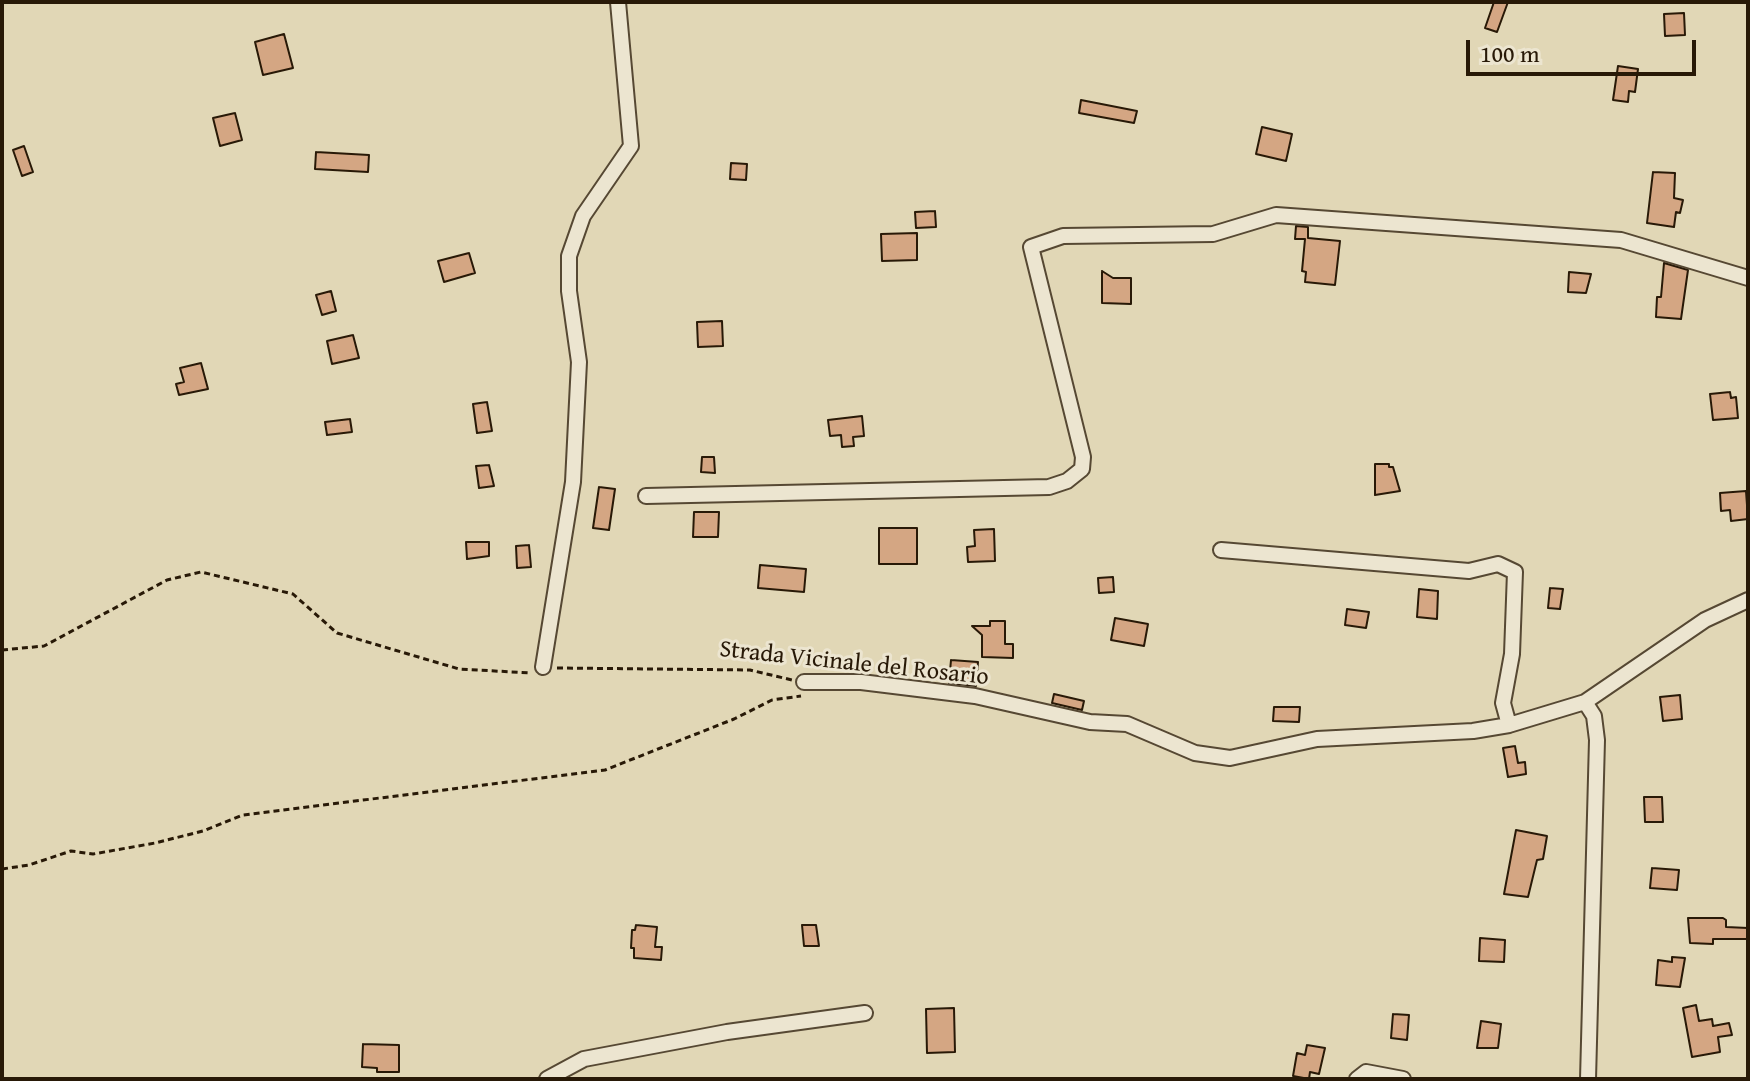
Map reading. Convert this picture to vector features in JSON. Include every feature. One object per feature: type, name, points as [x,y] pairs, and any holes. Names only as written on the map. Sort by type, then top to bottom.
[{"type":"street","points":[[543,667],[573,482],[579,362],[569,291],[569,256],[583,216],[631,146],[618,2]]},
{"type":"street","points":[[646,496],[1049,487],[1067,481],[1082,469],[1083,457],[1031,247],[1063,236],[1213,234],[1276,215],[1621,240],[1748,278]]},
{"type":"street","points":[[1221,550],[1469,571],[1498,564],[1515,572],[1512,654],[1503,703],[1509,725]]},
{"type":"street","name":"Strada Vicinale del Rosario","points":[[808,688],[861,682],[975,696],[1090,722],[1127,724],[1195,753],[1230,758],[1317,739],[1473,731],[1509,725],[1585,702],[1705,620],[1748,600]]},
{"type":"street","points":[[1585,702],[1594,716],[1597,740],[1588,1079]]},
{"type":"street","points":[[547,1079],[584,1059],[727,1032],[865,1013]]},
{"type":"street","points":[[1357,1079],[1366,1072],[1403,1079]]},
{"type":"path","name":"Strada Vicinale del Rosario","points":[[2,650],[44,646],[167,580],[201,572],[293,594],[337,633],[459,669],[533,673],[543,667],[750,670],[808,688]]},
{"type":"path","points":[[2,869],[29,865],[71,851],[93,854],[155,843],[203,831],[243,815],[605,770],[808,688]]},
{"type":"building","points":[[1494,2],[1508,2],[1497,32],[1485,28]]},
{"type":"building","points":[[1684,13],[1685,35],[1665,36],[1664,14]]},
{"type":"building","points":[[284,34],[293,68],[263,75],[255,42]]},
{"type":"building","points":[[1618,66],[1638,69],[1635,92],[1629,91],[1628,102],[1613,100]]},
{"type":"building","points":[[1081,100],[1137,111],[1134,123],[1079,113]]},
{"type":"building","points":[[235,113],[242,140],[220,146],[213,118]]},
{"type":"building","points":[[1262,127],[1292,134],[1286,161],[1256,154]]},
{"type":"building","points":[[24,146],[33,172],[22,176],[13,150]]},
{"type":"building","points":[[316,152],[369,155],[368,172],[315,169]]},
{"type":"building","points":[[731,163],[747,164],[746,180],[730,179]]},
{"type":"building","points":[[1653,172],[1675,173],[1674,198],[1683,200],[1680,213],[1676,212],[1674,227],[1647,223]]},
{"type":"building","points":[[935,211],[936,227],[916,228],[915,212]]},
{"type":"building","points":[[1296,226],[1308,227],[1308,238],[1340,241],[1335,285],[1305,282],[1306,272],[1302,271],[1305,239],[1295,239]]},
{"type":"building","points":[[917,233],[917,260],[882,261],[881,234]]},
{"type":"building","points":[[469,253],[475,273],[444,282],[438,261]]},
{"type":"building","points":[[1664,263],[1688,270],[1681,319],[1656,317]]},
{"type":"building","points":[[1102,271],[1113,278],[1131,278],[1131,304],[1102,303]]},
{"type":"building","points":[[1569,272],[1591,274],[1586,293],[1568,292]]},
{"type":"building","points":[[331,291],[336,311],[322,315],[316,295]]},
{"type":"building","points":[[722,321],[723,346],[698,347],[697,322]]},
{"type":"building","points":[[353,335],[359,358],[332,364],[327,341]]},
{"type":"building","points":[[201,363],[208,389],[179,395],[176,384],[184,382],[180,368]]},
{"type":"building","points":[[1730,392],[1731,398],[1736,397],[1738,418],[1713,420],[1710,394]]},
{"type":"building","points":[[487,402],[492,431],[477,433],[473,404]]},
{"type":"building","points":[[862,416],[864,436],[853,437],[854,446],[842,447],[841,435],[830,436],[828,420]]},
{"type":"building","points":[[350,419],[352,432],[327,435],[325,422]]},
{"type":"building","points":[[702,457],[714,457],[715,473],[701,472]]},
{"type":"building","points":[[1375,464],[1393,467],[1400,491],[1375,495]]},
{"type":"building","points":[[489,465],[494,486],[479,488],[476,466]]},
{"type":"building","points":[[599,487],[615,489],[609,530],[593,528]]},
{"type":"building","points":[[1746,491],[1748,519],[1731,521],[1730,510],[1721,511],[1720,493]]},
{"type":"building","points":[[694,512],[719,512],[718,537],[693,537]]},
{"type":"building","points":[[879,528],[917,528],[917,564],[879,564]]},
{"type":"building","points":[[994,529],[995,561],[968,562],[967,547],[975,546],[974,530]]},
{"type":"building","points":[[466,542],[489,542],[489,556],[467,559]]},
{"type":"building","points":[[529,545],[531,567],[517,568],[516,546]]},
{"type":"building","points":[[760,565],[806,569],[804,592],[758,588]]},
{"type":"building","points":[[1113,577],[1114,592],[1099,593],[1098,578]]},
{"type":"building","points":[[1550,588],[1563,589],[1560,609],[1548,608]]},
{"type":"building","points":[[1419,589],[1438,591],[1437,619],[1417,617]]},
{"type":"building","points":[[1347,609],[1369,612],[1366,628],[1345,625]]},
{"type":"building","points":[[1115,618],[1148,624],[1144,646],[1111,640]]},
{"type":"building","points":[[990,621],[1005,621],[1005,644],[1013,644],[1013,658],[982,657],[982,635],[972,626],[990,626]]},
{"type":"building","points":[[951,660],[978,662],[976,686],[949,683]]},
{"type":"building","points":[[1054,694],[1084,701],[1082,710],[1052,703]]},
{"type":"building","points":[[1680,695],[1682,719],[1663,721],[1660,697]]},
{"type":"building","points":[[1274,707],[1300,707],[1299,722],[1273,721]]},
{"type":"building","points":[[1515,746],[1518,763],[1525,762],[1526,774],[1508,777],[1503,748]]},
{"type":"building","points":[[1644,797],[1662,797],[1663,822],[1645,822]]},
{"type":"building","points":[[1516,830],[1547,836],[1543,859],[1537,860],[1528,897],[1504,894]]},
{"type":"building","points":[[1652,868],[1679,870],[1677,890],[1650,888]]},
{"type":"building","points":[[1688,918],[1723,918],[1726,927],[1748,928],[1748,939],[1713,939],[1713,944],[1690,943]]},
{"type":"building","points":[[636,925],[657,927],[655,947],[662,947],[661,960],[634,958],[632,930]]},
{"type":"building","points":[[802,925],[816,925],[819,946],[804,946]]},
{"type":"building","points":[[1480,938],[1505,940],[1504,962],[1479,961]]},
{"type":"building","points":[[1672,957],[1685,958],[1680,987],[1656,985],[1658,960],[1672,962]]},
{"type":"building","points":[[1696,1005],[1699,1021],[1712,1019],[1713,1026],[1729,1023],[1732,1035],[1718,1037],[1720,1052],[1692,1057],[1683,1008]]},
{"type":"building","points":[[954,1008],[955,1052],[927,1053],[926,1009]]},
{"type":"building","points":[[1393,1014],[1409,1015],[1407,1040],[1391,1038]]},
{"type":"building","points":[[1481,1021],[1501,1024],[1498,1048],[1477,1048]]},
{"type":"building","points":[[363,1044],[399,1045],[399,1072],[377,1072],[377,1068],[362,1067]]},
{"type":"building","points":[[1307,1045],[1325,1048],[1319,1074],[1310,1072],[1309,1079],[1293,1076],[1297,1053],[1305,1055]]}]
